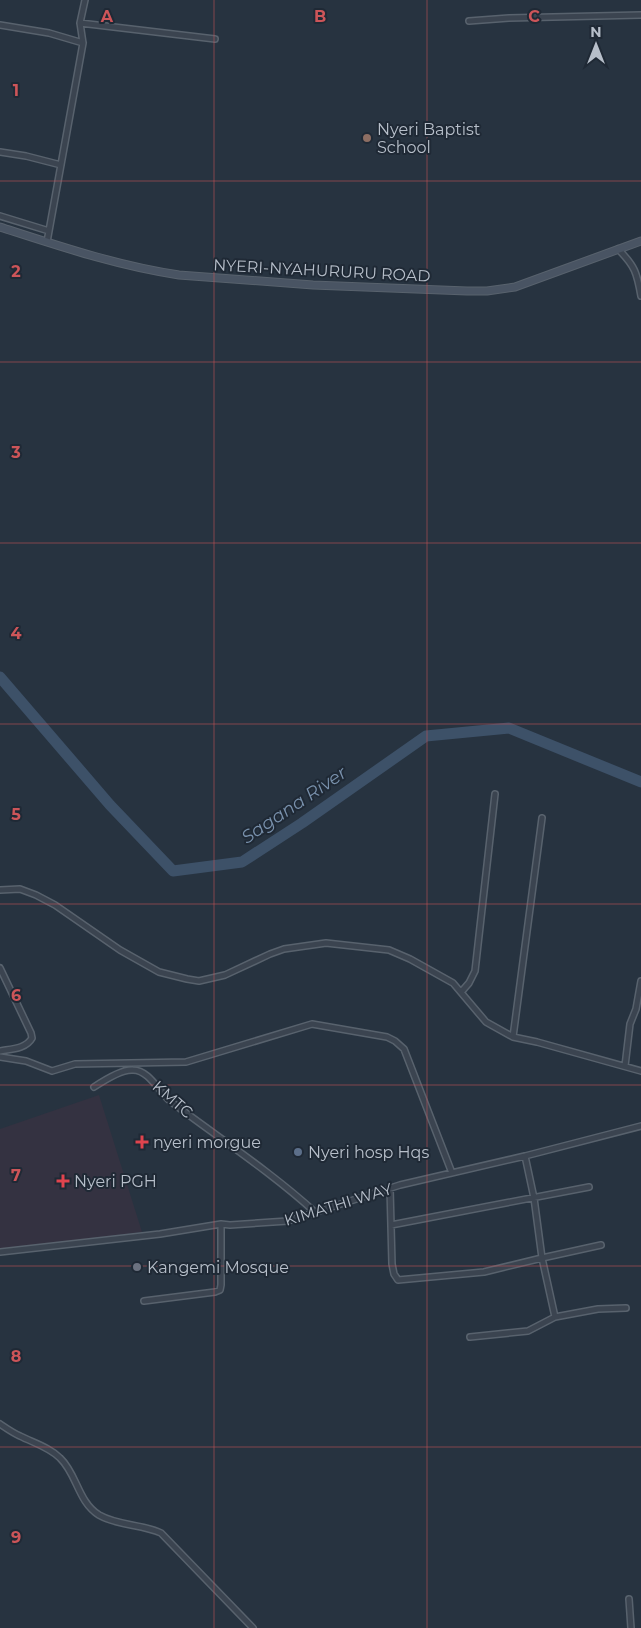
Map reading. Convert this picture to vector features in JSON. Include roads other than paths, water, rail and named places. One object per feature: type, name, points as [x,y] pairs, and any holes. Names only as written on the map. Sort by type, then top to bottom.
[{"type":"main road","name":"NYERI-NYAHURURU ROAD","points":[[0,227],[139,268],[179,275],[313,285],[487,291],[515,287],[641,241]]},
{"type":"street","points":[[47,242],[83,43],[80,23],[85,0]]},
{"type":"street","points":[[468,21],[509,18],[641,16]]},
{"type":"street","points":[[80,23],[215,39]]},
{"type":"street","points":[[0,25],[49,33],[83,43]]},
{"type":"street","points":[[0,152],[26,156],[61,165]]},
{"type":"street","points":[[0,216],[49,231]]},
{"type":"street","points":[[618,249],[629,260],[637,273],[641,296]]},
{"type":"street","points":[[462,992],[475,971],[495,794]]},
{"type":"street","points":[[513,1038],[542,818]]},
{"type":"street","points":[[0,890],[20,889],[36,894],[120,950],[159,972],[199,981],[226,975],[284,949],[326,943],[378,948],[400,954],[453,983],[486,1022],[513,1038],[537,1042],[641,1070]]},
{"type":"street","points":[[0,968],[32,1038],[26,1045],[0,1051]]},
{"type":"street","points":[[625,1066],[630,1024],[636,1009],[641,981]]},
{"type":"street","points":[[0,1057],[26,1060],[52,1071],[75,1064],[186,1062],[312,1024],[387,1037],[404,1049],[452,1173]]},
{"type":"street","name":"KMTC","points":[[94,1087],[111,1076],[132,1069],[144,1073],[166,1097],[254,1162],[316,1213]]},
{"type":"street","name":"KIMATHI WAY","points":[[0,1252],[151,1235],[221,1224],[288,1221],[390,1188],[641,1126]]},
{"type":"street","points":[[525,1156],[534,1198],[542,1258],[555,1317]]},
{"type":"street","points":[[391,1225],[589,1187]]},
{"type":"street","points":[[390,1188],[392,1264],[394,1274],[398,1280],[484,1272],[601,1245]]},
{"type":"street","points":[[144,1301],[220,1290],[221,1224]]},
{"type":"street","points":[[470,1337],[528,1331],[555,1317],[598,1309],[626,1308]]},
{"type":"street","points":[[0,1424],[19,1436],[46,1447],[60,1457],[67,1465],[92,1510],[109,1519],[150,1528],[162,1533],[253,1628]]},
{"type":"street","points":[[629,1599],[631,1628]]},
{"type":"waterway","name":"Sagana River","points":[[0,677],[110,805],[173,871],[242,862],[302,823],[426,736],[509,728],[641,782]]},
{"type":"place","name":"Nyeri Baptist School","points":[[367,138]]},
{"type":"place","name":"nyeri morgue","points":[[142,1142]]},
{"type":"place","name":"Nyeri hosp Hqs","points":[[298,1152]]},
{"type":"place","name":"Nyeri PGH","points":[[63,1181]]},
{"type":"place","name":"Kangemi Mosque","points":[[137,1267]]}]
